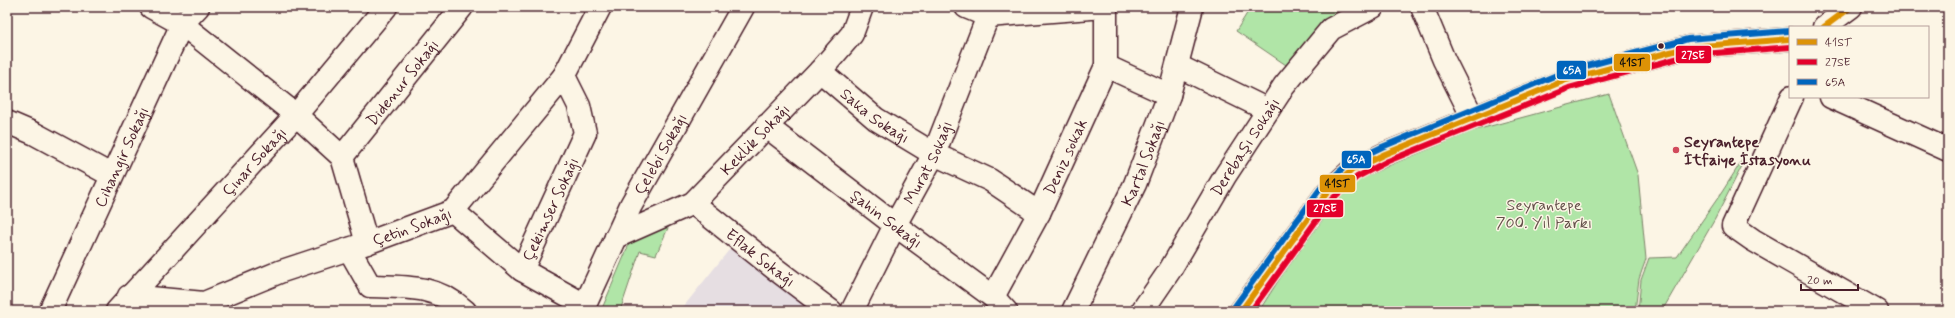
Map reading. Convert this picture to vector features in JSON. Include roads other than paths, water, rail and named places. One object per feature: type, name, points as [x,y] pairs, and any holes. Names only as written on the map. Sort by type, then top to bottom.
[{"type":"street","points":[[151,7],[182,24],[296,115],[342,157],[358,246],[370,286],[407,287],[435,291],[465,311]]},
{"type":"street","name":"Cihangir Sokağı","points":[[50,311],[111,175],[182,24],[198,7]]},
{"type":"street","name":"Çınar Sokağı","points":[[123,304],[296,115],[386,7]]},
{"type":"street","name":"Didenur Sokağı","points":[[342,157],[462,7]]},
{"type":"street","name":"Çetin Sokağı","points":[[123,304],[204,303],[282,271],[358,246],[453,211],[564,76],[600,7]]},
{"type":"street","name":"Çelebi Sokağı","points":[[584,308],[631,205],[743,7]]},
{"type":"street","name":"Keklik Sokağı","points":[[616,237],[693,203],[820,71],[852,34],[862,7]]},
{"type":"street","points":[[966,7],[988,12],[1105,7]]},
{"type":"street","name":"Deniz sokak","points":[[1000,304],[1039,213],[1106,66],[1105,7]]},
{"type":"street","name":"Kartal Sokağı","points":[[1073,311],[1135,184],[1169,95],[1178,66],[1192,7]]},
{"type":"street","name":"Derebaşı Sokağı","points":[[1142,311],[1170,270],[1225,176],[1284,86],[1330,29],[1373,7]]},
{"type":"street","points":[[1422,7],[1444,60],[1473,118]]},
{"type":"street","points":[[1825,26],[1851,7]]},
{"type":"street","name":"Murat Sokağı","points":[[852,311],[895,225],[934,154],[988,12]]},
{"type":"street","points":[[1241,311],[1326,194],[1352,170],[1385,154],[1566,80],[1689,47],[1789,39]]},
{"type":"street","points":[[1106,66],[1169,95]]},
{"type":"street","points":[[1178,66],[1268,110]]},
{"type":"street","name":"Saka Sokağı","points":[[820,71],[876,120],[934,154],[990,180],[1039,213]]},
{"type":"street","name":"Çekimser Sokağı","points":[[564,76],[579,106],[584,133],[522,270],[584,308]]},
{"type":"street","points":[[1792,98],[1733,226],[1753,240],[1877,311]]},
{"type":"street","points":[[1834,98],[1948,150]]},
{"type":"street","points":[[7,122],[35,134],[111,175]]},
{"type":"street","name":"Şahin Sokağı","points":[[766,126],[1000,304]]},
{"type":"street","name":"Eflak Sokağı","points":[[693,203],[774,268],[831,311]]},
{"type":"street","points":[[453,211],[522,270]]},
{"type":"street","points":[[204,303],[229,311]]},
{"type":"place","name":"Seyrantepe İtfaiye İstasyonu","points":[[1676,150]]},
{"type":"park label","name":"Seyrantepe 700. Yıl Parkı","points":[[1544,213]]}]
